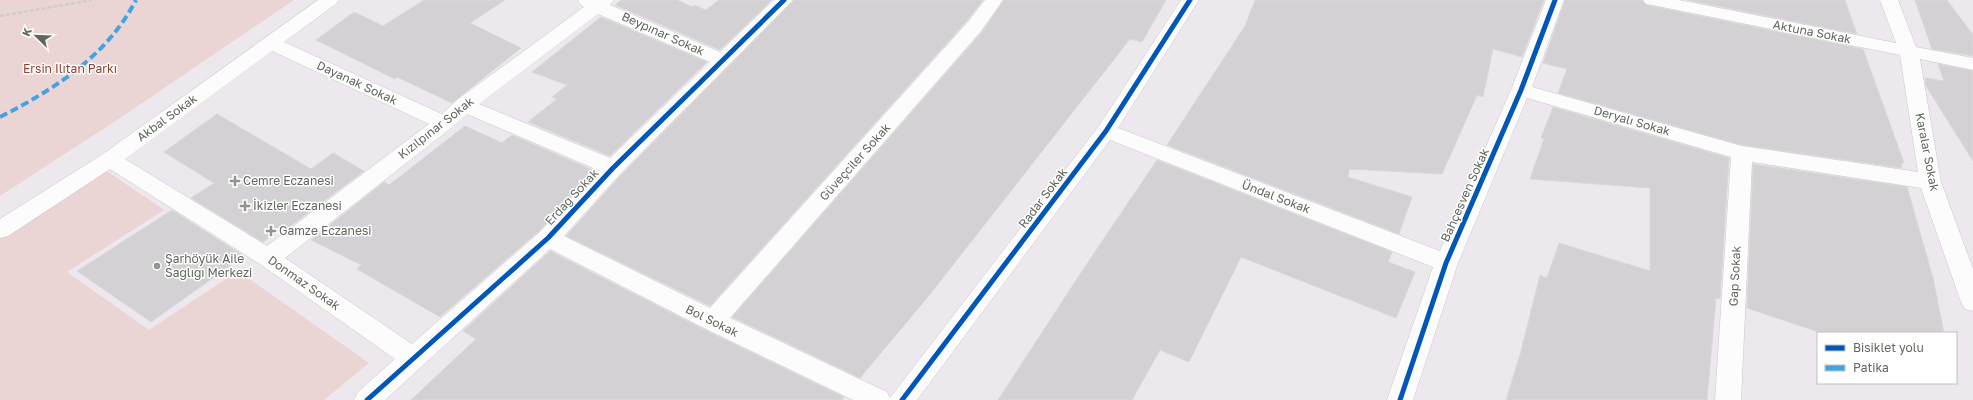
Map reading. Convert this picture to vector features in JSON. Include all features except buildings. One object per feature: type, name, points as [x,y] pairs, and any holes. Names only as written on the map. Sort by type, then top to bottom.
[{"type":"street","name":"Akbal Sokak","points":[[0,230],[110,159],[330,0]]},
{"type":"street","name":"Erdağ Sokak","points":[[367,400],[548,238],[613,168],[784,0]]},
{"type":"street","name":"Güveçciler Sokak","points":[[713,321],[974,27],[994,0]]},
{"type":"street","name":"Radar Sokak","points":[[902,400],[1106,131],[1190,0]]},
{"type":"street","name":"Bahçesven Sokak","points":[[1400,400],[1446,263],[1521,90],[1555,0]]},
{"type":"street","name":"Aktuna Sokak","points":[[1652,0],[1973,64]]},
{"type":"street","name":"Karalar Sokak","points":[[1889,0],[1909,52],[1930,182],[1973,302]]},
{"type":"street","name":"Beypınar Sokak","points":[[595,2],[722,60]]},
{"type":"street","name":"Kızılpınar Sokak","points":[[268,258],[444,123],[464,105],[595,2]]},
{"type":"street","name":"Dayanak Sokak","points":[[270,43],[444,123]]},
{"type":"street","name":"Deryalı Sokak","points":[[1521,90],[1742,153],[1930,182]]},
{"type":"street","points":[[464,105],[613,168]]},
{"type":"street","name":"Ündal Sokak","points":[[1106,131],[1446,263]]},
{"type":"street","name":"Gap Sokak","points":[[1728,400],[1742,153]]},
{"type":"street","name":"Donmaz Sokak","points":[[110,159],[268,258],[414,359]]},
{"type":"street","name":"Bol Sokak","points":[[548,238],[713,321],[878,400]]},
{"type":"path","points":[[0,16],[92,0]]},
{"type":"green space","name":"Ersin Ilıtan Parkı","points":[[0,0],[294,0],[120,118],[0,196]]},
{"type":"green space","points":[[105,170],[164,210],[67,272],[149,330],[238,271],[369,363],[324,400],[0,400],[0,237]]},
{"type":"marked path","points":[[0,117],[39,96],[78,69],[113,37],[126,19],[136,0]]},
{"type":"cycle path","points":[[367,400],[548,238],[613,168],[784,0]]},
{"type":"cycle path","points":[[902,400],[1106,131],[1190,0]]},
{"type":"cycle path","points":[[1400,400],[1446,263],[1521,90],[1555,0]]},
{"type":"place","name":"Cemre Eczanesi","points":[[235,181]]},
{"type":"place","name":"İkizler Eczanesi","points":[[245,206]]},
{"type":"place","name":"Gamze Eczanesi","points":[[271,231]]},
{"type":"place","name":"Şarhöyük Aile Sağlığı Merkezi","points":[[157,266]]}]
